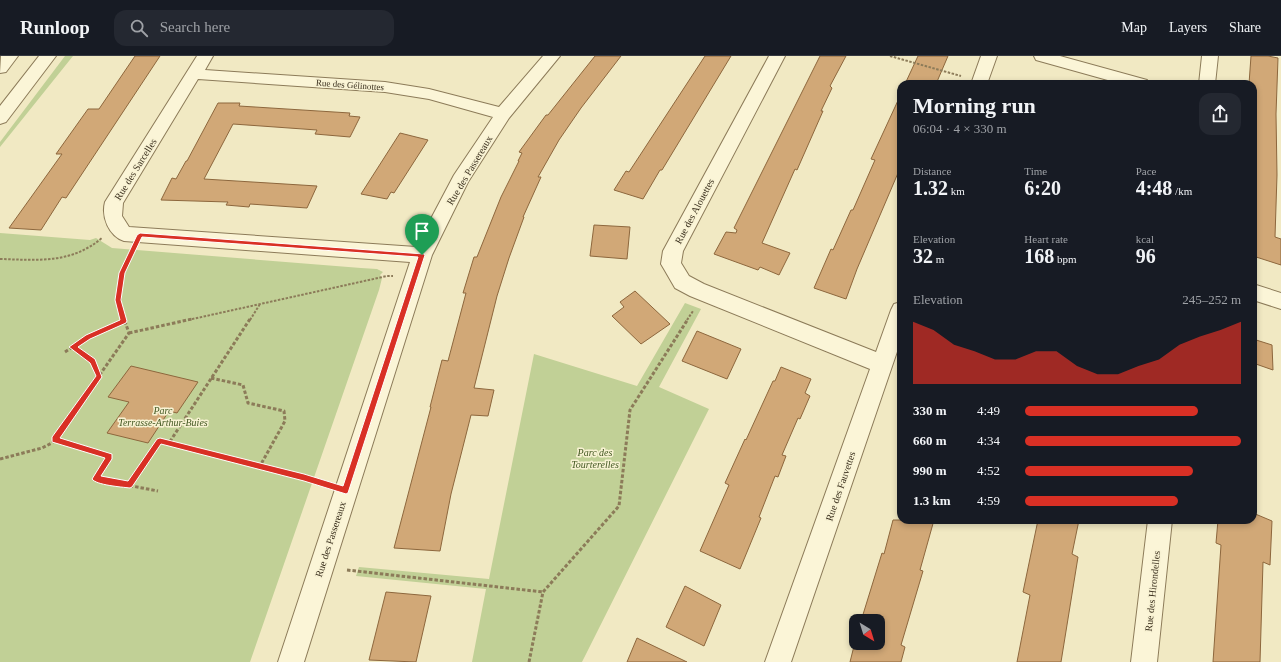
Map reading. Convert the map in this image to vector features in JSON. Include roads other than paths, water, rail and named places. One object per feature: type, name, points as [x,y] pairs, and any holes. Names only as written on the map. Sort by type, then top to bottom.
[{"type":"street","points":[[0,68],[10,56]]},
{"type":"street","points":[[0,118],[48,56]]},
{"type":"street","name":"Rue des Sarcelles","points":[[205,56],[114,202],[111,212],[116,224],[124,234],[422,255]]},
{"type":"street","name":"Rue des Passereaux","points":[[290,662],[422,255],[460,180],[503,114],[552,56]]},
{"type":"street","name":"Rue des Alouettes","points":[[777,56],[673,251],[671,264],[682,282],[704,293],[882,364]]},
{"type":"street","points":[[981,80],[989,56]]},
{"type":"street","points":[[1042,56],[1127,80]]},
{"type":"street","points":[[1207,80],[1210,56]]},
{"type":"street","name":"Rue des Gélinottes","points":[[194,74],[385,87],[429,94],[503,114]]},
{"type":"street","points":[[1257,293],[1281,301]]},
{"type":"street","name":"Rue des Fauvettes","points":[[778,662],[897,321]]},
{"type":"street","name":"Rue des Hirondelles","points":[[1144,662],[1160,524]]},
{"type":"park label","name":"Parc Terrasse-Arthur-Buies","points":[[163,416]]},
{"type":"park label","name":"Parc des Tourterelles","points":[[595,458]]}]
